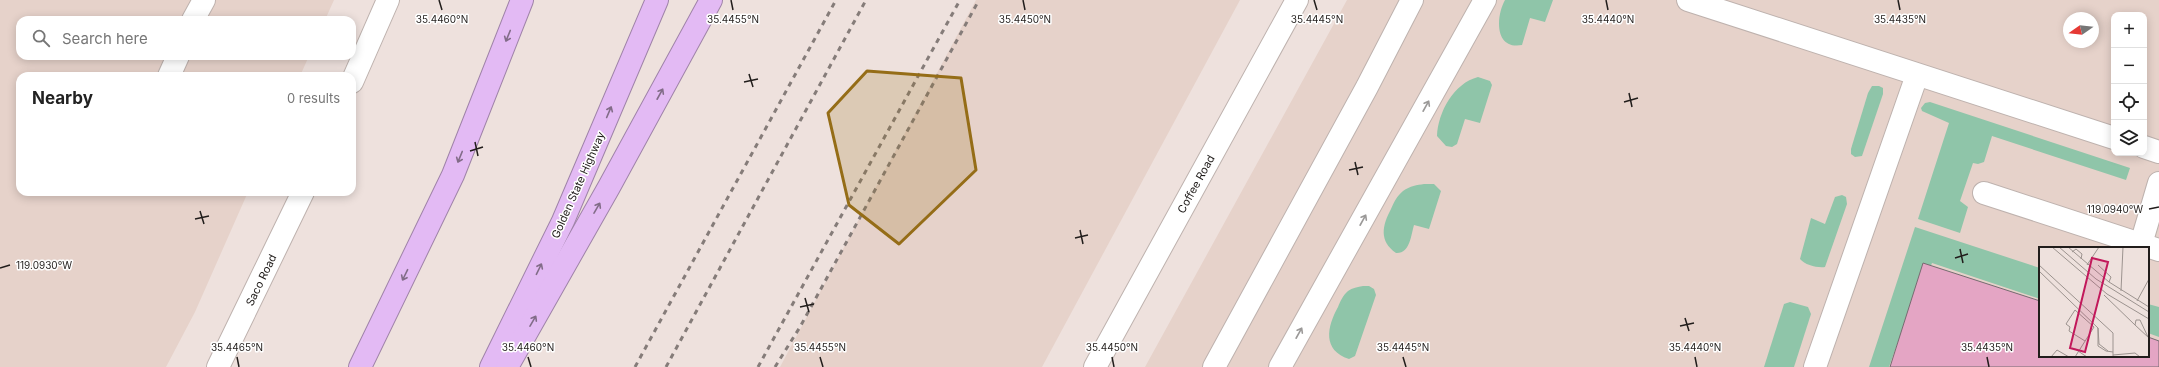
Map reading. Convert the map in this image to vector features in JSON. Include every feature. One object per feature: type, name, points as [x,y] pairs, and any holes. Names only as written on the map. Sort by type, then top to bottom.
[{"type":"highway","points":[[360,367],[453,175],[522,0]]},
{"type":"highway","name":"Golden State Highway","points":[[491,367],[563,221],[657,0]]},
{"type":"highway","points":[[507,367],[609,187],[711,0]]},
{"type":"street","points":[[195,16],[204,0]]},
{"type":"street","points":[[356,73],[388,0]]},
{"type":"street","name":"Coffee Road","points":[[1095,367],[1297,0]]},
{"type":"street","points":[[1214,367],[1364,94],[1412,0]]},
{"type":"street","points":[[1280,367],[1485,0]]},
{"type":"street","points":[[1688,0],[2111,137]]},
{"type":"street","points":[[171,72],[176,60]]},
{"type":"street","points":[[1815,367],[1917,75]]},
{"type":"street","points":[[2147,148],[2159,152]]},
{"type":"street","points":[[1984,193],[2150,247],[2159,183]]},
{"type":"street","name":"Saco Road","points":[[218,367],[301,196]]},
{"type":"highlighted area","points":[[867,71],[961,78],[976,170],[899,244],[849,205],[828,113]]},
{"type":"shaded area","points":[[0,0],[334,0],[327,16],[16,16],[16,60],[307,60],[302,72],[16,72],[16,196],[246,196],[195,312],[166,367],[0,367]]},
{"type":"shaded area","points":[[976,0],[1240,0],[1042,367],[780,367]]},
{"type":"shaded area","points":[[1347,0],[2159,0],[2159,367],[1145,367]]},
{"type":"green space","points":[[1505,0],[1553,0],[1545,22],[1530,18],[1522,45],[1513,45],[1506,42],[1502,37],[1499,23],[1500,14]]},
{"type":"green space","points":[[1478,77],[1490,81],[1492,85],[1480,123],[1465,119],[1457,144],[1452,147],[1446,146],[1437,136],[1440,118],[1444,108],[1462,85],[1469,80]]},
{"type":"green space","points":[[1872,86],[1879,86],[1883,88],[1883,94],[1862,156],[1855,157],[1851,154],[1851,149],[1868,93]]},
{"type":"green space","points":[[1930,102],[2130,168],[2126,180],[1992,136],[1984,162],[1978,164],[1973,163],[1960,201],[1968,207],[1960,233],[1918,219],[1949,123],[1922,111],[1921,108],[1925,103]]},
{"type":"green space","points":[[1434,184],[1441,191],[1429,229],[1414,225],[1411,239],[1407,247],[1401,252],[1396,253],[1387,243],[1385,238],[1384,227],[1388,215],[1396,199],[1403,191],[1416,185]]},
{"type":"green space","points":[[1842,195],[1846,197],[1847,204],[1825,267],[1805,263],[1800,259],[1811,218],[1825,224],[1835,197]]},
{"type":"green space","points":[[1915,227],[2039,268],[2039,299],[1932,263],[1930,268],[1925,266],[1889,367],[1869,367]]},
{"type":"green space","points":[[1369,286],[1374,289],[1376,295],[1355,356],[1349,359],[1340,355],[1334,350],[1331,344],[1329,337],[1331,322],[1345,294],[1351,289]]},
{"type":"green space","points":[[1790,302],[1808,307],[1811,314],[1794,367],[1764,367],[1784,304]]},
{"type":"green space","points":[[2149,304],[2159,307],[2159,337],[2149,333]]},
{"type":"building","points":[[1923,263],[2039,301],[2039,357],[2149,357],[2149,337],[2159,341],[2159,367],[1890,367]]},
{"type":"railway","points":[[635,367],[836,0]]},
{"type":"railway","points":[[666,367],[866,0]]},
{"type":"railway","points":[[758,367],[960,0]]},
{"type":"railway","points":[[775,367],[800,327],[979,0]]}]
